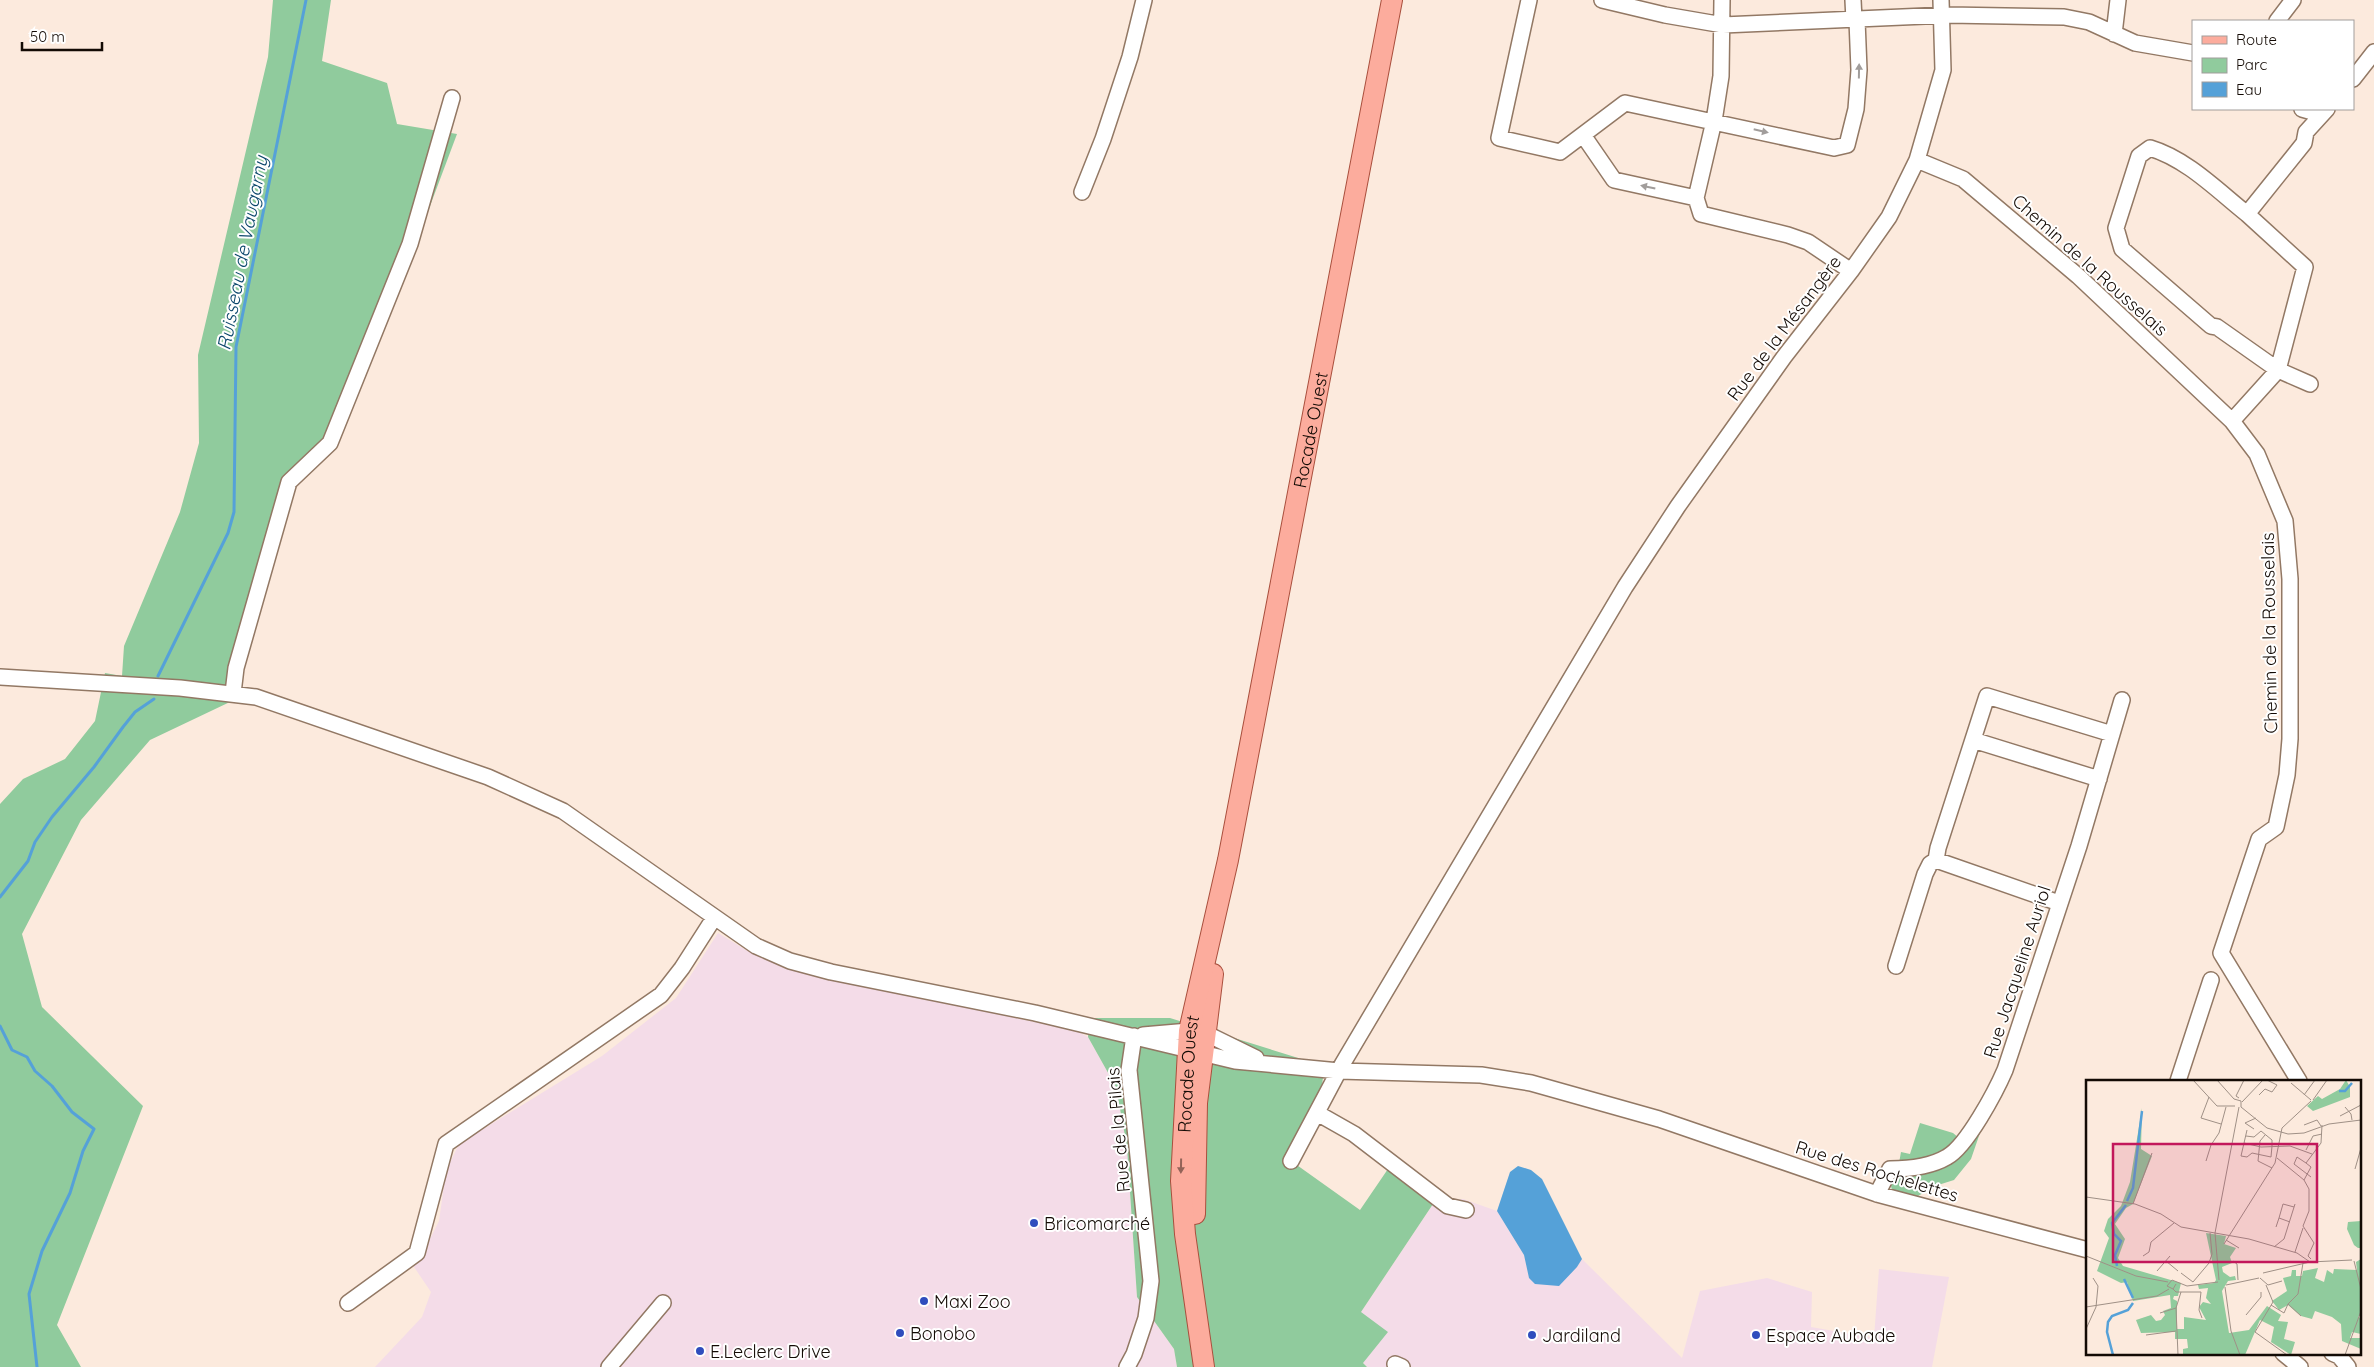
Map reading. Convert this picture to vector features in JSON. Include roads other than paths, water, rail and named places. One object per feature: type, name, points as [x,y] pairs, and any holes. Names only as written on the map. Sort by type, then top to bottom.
[{"type":"main road","name":"Rocade Ouest","points":[[1204,1367],[1185,1234],[1181,1181],[1191,1041],[1228,860],[1392,0]]},
{"type":"street","points":[[1082,192],[1103,139],[1127,66],[1144,0]]},
{"type":"street","points":[[1529,0],[1499,138],[1560,152],[1625,103],[1714,120],[1834,148],[1847,145],[1856,109],[1859,70],[1853,0]]},
{"type":"street","points":[[1602,0],[1665,15],[1723,25],[1942,16],[1985,7],[2090,22],[2135,43],[2192,53]]},
{"type":"street","points":[[1722,0],[1721,76],[1714,120],[1696,198],[1701,214],[1808,242],[1851,271]]},
{"type":"street","name":"Rue de la Mésangère","points":[[1291,1162],[1339,1071],[1585,652],[1678,506],[1784,357],[1851,271],[1889,217],[1917,160],[1943,70],[1941,0]]},
{"type":"street","points":[[2114,34],[2118,0]]},
{"type":"street","points":[[2278,20],[2293,0]]},
{"type":"street","points":[[2354,78],[2374,52]]},
{"type":"street","points":[[233,693],[236,668],[289,482],[330,443],[410,244],[452,98]]},
{"type":"street","points":[[2307,110],[2318,112],[2326,110]]},
{"type":"street","points":[[2247,214],[2304,143],[2306,132],[2326,110]]},
{"type":"street","points":[[1583,135],[1614,180],[1696,198]]},
{"type":"street","points":[[2232,420],[2278,370],[2305,267],[2247,214],[2209,183],[2171,157],[2150,148],[2139,156],[2116,228],[2122,249],[2212,326],[2217,327],[2278,370],[2310,384]]},
{"type":"street","name":"Chemin de la Rousselais","points":[[1917,160],[1963,179],[2078,276],[2232,420],[2257,454],[2285,521],[2290,579],[2290,740],[2287,776],[2276,827],[2260,839],[2221,953],[2298,1080]]},
{"type":"street","points":[[0,677],[233,693],[256,697],[310,714],[525,792],[564,811],[756,946],[790,961],[832,972],[1035,1013],[1134,1036],[1191,1041],[1234,1048],[1273,1065]]},
{"type":"street","points":[[1896,966],[1925,874],[1930,864],[1936,860],[1987,696],[2112,734]]},
{"type":"street","name":"Rue Jacqueline Auriol","points":[[1877,1194],[1890,1169],[1926,1167],[1949,1156],[1993,1099],[2006,1070],[2099,779],[2122,700]]},
{"type":"street","points":[[1973,740],[2099,779]]},
{"type":"street","points":[[1936,860],[2059,903]]},
{"type":"street","points":[[348,1303],[417,1253],[446,1144],[661,995],[682,968],[714,918]]},
{"type":"street","points":[[2178,1080],[2211,980]]},
{"type":"street","name":"Rue de la Pilais","points":[[1127,1367],[1134,1354],[1146,1318],[1151,1281],[1128,1070],[1134,1036]]},
{"type":"street","name":"Rue des Rochelettes","points":[[1191,1041],[1235,1060],[1273,1065],[1339,1071],[1489,1077],[1531,1083],[1659,1119],[1877,1194],[2086,1249]]},
{"type":"street","points":[[1317,1113],[1354,1134],[1448,1206],[1466,1210]]},
{"type":"street","points":[[616,1365],[663,1303]]},
{"type":"street","points":[[2284,1354],[2300,1367]]},
{"type":"street","points":[[2334,1354],[2339,1356],[2348,1367]]},
{"type":"water","points":[[1518,1166],[1531,1170],[1542,1179],[1582,1259],[1559,1286],[1535,1284],[1529,1278],[1524,1255],[1497,1211],[1510,1172]]},
{"type":"waterway","name":"Ruisseau de Vaugarny","points":[[158,676],[228,533],[234,512],[236,347],[306,0]]},
{"type":"waterway","name":"Ruisseau de Vaugarny","points":[[0,897],[28,861],[35,842],[52,817],[94,767],[135,712],[154,699]]},
{"type":"waterway","name":"Ruisseau de Vaugarny","points":[[0,1026],[12,1050],[27,1057],[35,1071],[52,1086],[72,1112],[94,1129],[83,1151],[70,1193],[42,1251],[29,1294],[37,1367]]},
{"type":"place","name":"Bricomarché","points":[[1034,1223]]},
{"type":"place","name":"Maxi Zoo","points":[[924,1301]]},
{"type":"place","name":"Bonobo","points":[[900,1333]]},
{"type":"place","name":"Jardiland","points":[[1532,1335]]},
{"type":"place","name":"Espace Aubade","points":[[1756,1335]]},
{"type":"place","name":"E.Leclerc Drive","points":[[700,1351]]}]
